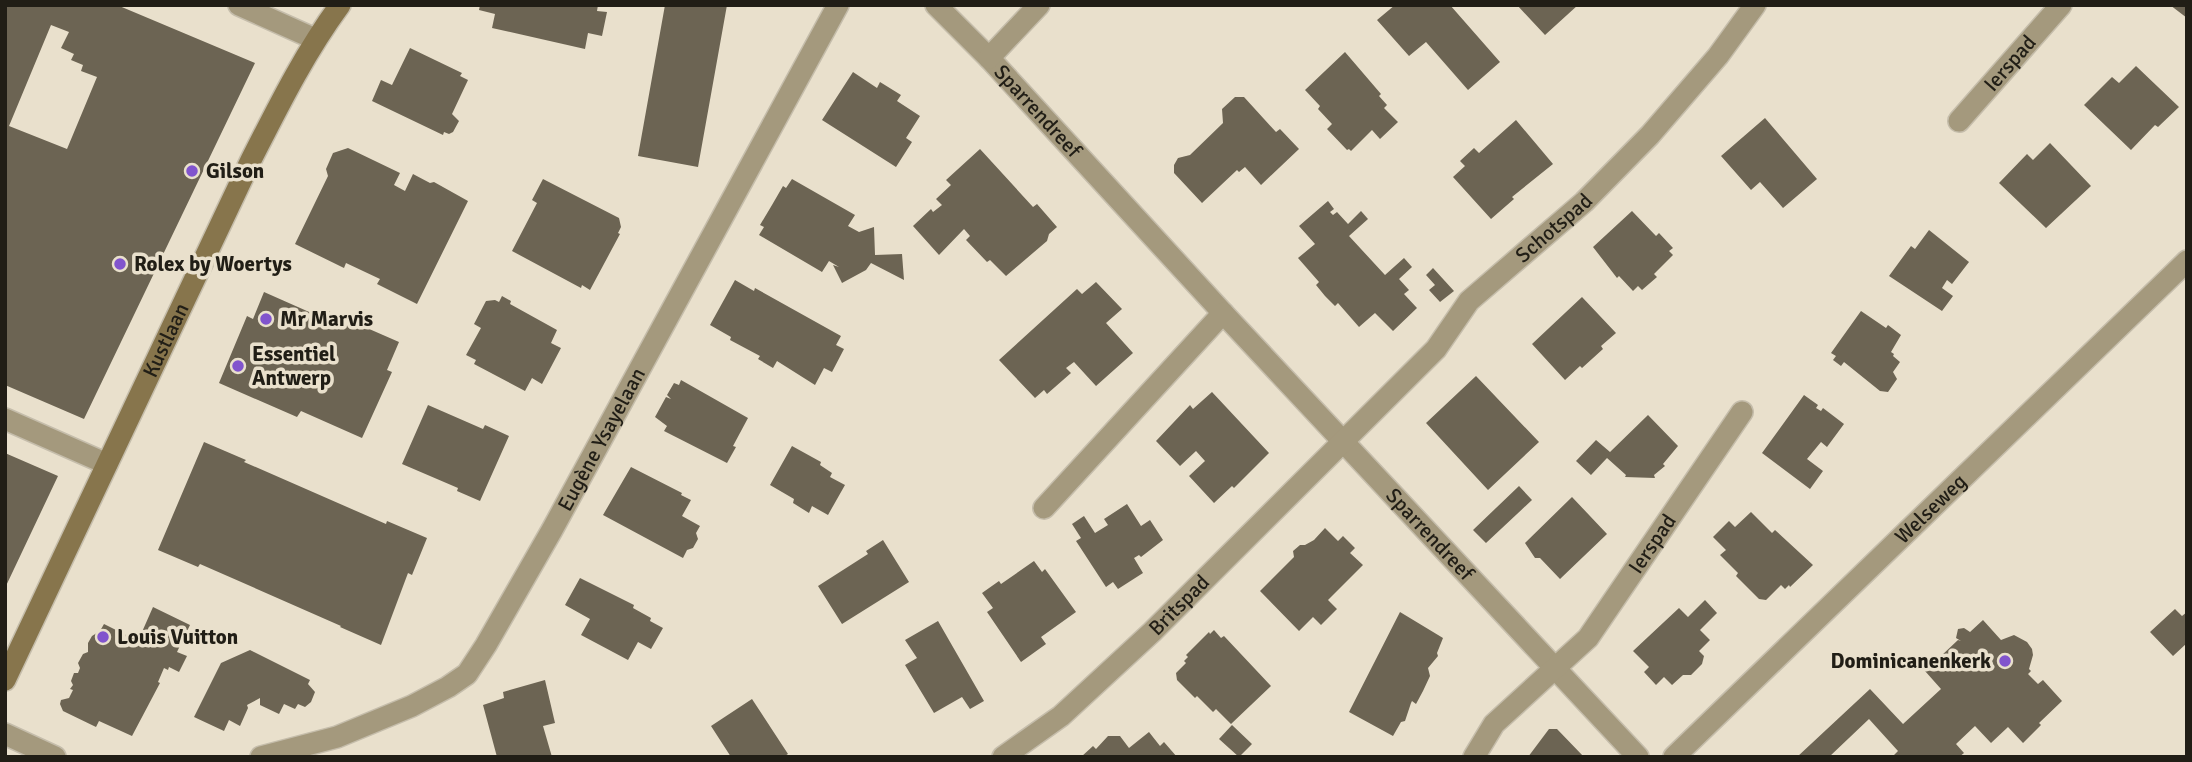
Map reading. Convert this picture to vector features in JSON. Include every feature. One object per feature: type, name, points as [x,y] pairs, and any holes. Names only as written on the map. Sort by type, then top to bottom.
[{"type":"street","points":[[239,5],[315,39]]},
{"type":"street","name":"Kustlaan","points":[[5,680],[251,160],[292,79],[315,39],[340,5]]},
{"type":"street","name":"Eugène Ysayelaan","points":[[261,757],[337,737],[412,706],[467,674],[552,530],[838,5]]},
{"type":"street","name":"Sparrendreef","points":[[936,5],[989,58],[1638,757]]},
{"type":"street","points":[[989,58],[1039,5]]},
{"type":"street","name":"Schotspad","points":[[1343,442],[1436,348],[1469,301],[1584,202],[1650,135],[1718,56],[1755,5]]},
{"type":"street","name":"Ierspad","points":[[1959,121],[2061,5]]},
{"type":"street","name":"Welseweg","points":[[1674,757],[2187,261]]},
{"type":"street","points":[[1044,508],[1223,313]]},
{"type":"street","name":"Ierspad","points":[[1474,757],[1494,724],[1588,638],[1742,412]]},
{"type":"street","points":[[5,419],[107,464]]},
{"type":"street","name":"Britspad","points":[[1003,757],[1061,716],[1142,641],[1343,442]]},
{"type":"street","points":[[5,734],[55,757]]},
{"type":"building","points":[[5,5],[117,5],[255,63],[84,419],[5,385]],"holes":[[[51,25],[69,32],[61,48],[74,54],[71,60],[83,65],[81,71],[97,77],[67,149],[9,126]]]},
{"type":"building","points":[[480,5],[598,5],[597,11],[607,12],[602,36],[588,33],[585,49],[492,28],[495,14],[479,10]]},
{"type":"building","points":[[665,5],[727,5],[698,167],[638,156]]},
{"type":"building","points":[[1395,5],[1450,5],[1500,62],[1468,90],[1426,42],[1409,56],[1377,20]]},
{"type":"building","points":[[1517,5],[1578,5],[1545,35]]},
{"type":"building","points":[[2170,5],[2187,5],[2187,18]]},
{"type":"building","points":[[410,48],[462,73],[460,76],[468,80],[452,114],[459,121],[449,134],[444,132],[443,135],[372,101],[381,80],[392,85]]},
{"type":"building","points":[[1345,52],[1381,94],[1379,96],[1387,105],[1384,108],[1398,122],[1380,139],[1372,130],[1351,151],[1327,129],[1332,124],[1305,90]]},
{"type":"building","points":[[2136,66],[2179,107],[2158,127],[2155,125],[2131,150],[2084,105],[2112,77],[2119,83]]},
{"type":"building","points":[[853,72],[877,88],[880,82],[901,95],[897,101],[920,116],[906,138],[912,142],[896,167],[822,120]]},
{"type":"building","points":[[1235,97],[1244,97],[1276,132],[1280,129],[1299,149],[1261,185],[1245,167],[1239,172],[1237,170],[1202,203],[1174,173],[1174,165],[1178,158],[1190,155],[1223,123],[1222,109]]},
{"type":"building","points":[[1765,118],[1817,179],[1783,208],[1760,182],[1751,190],[1721,156]]},
{"type":"building","points":[[1516,120],[1553,164],[1512,197],[1514,199],[1491,219],[1453,177],[1465,166],[1460,161],[1474,148],[1479,153]]},
{"type":"building","points":[[2050,143],[2091,186],[2046,228],[1999,183],[2027,154],[2033,160]]},
{"type":"building","points":[[348,148],[400,173],[394,185],[405,191],[413,174],[468,201],[417,304],[377,284],[380,279],[346,263],[344,268],[295,244],[328,176],[326,169],[333,153]]},
{"type":"building","points":[[980,149],[1033,207],[1037,204],[1057,227],[1049,234],[1047,241],[1006,276],[990,260],[987,262],[966,240],[970,236],[964,229],[939,255],[913,226],[931,209],[933,212],[942,205],[936,199],[951,185],[946,180]]},
{"type":"building","points":[[543,179],[619,218],[620,234],[590,290],[582,285],[581,288],[512,251],[537,203],[532,200]]},
{"type":"building","points":[[792,179],[855,215],[848,226],[859,232],[874,227],[875,255],[902,254],[904,280],[871,263],[866,270],[842,283],[833,265],[839,267],[829,261],[822,272],[759,235],[764,227],[760,225],[783,186],[786,188]]},
{"type":"building","points":[[1328,201],[1334,209],[1330,212],[1333,215],[1337,212],[1348,224],[1361,211],[1368,219],[1349,236],[1385,275],[1404,258],[1412,267],[1399,279],[1409,290],[1404,294],[1417,308],[1393,331],[1375,313],[1359,327],[1338,303],[1335,306],[1325,296],[1316,285],[1319,282],[1298,258],[1315,244],[1299,226]]},
{"type":"building","points":[[1632,211],[1656,236],[1659,233],[1673,248],[1669,251],[1673,255],[1654,274],[1657,277],[1642,290],[1638,286],[1633,291],[1619,276],[1617,278],[1593,247]]},
{"type":"building","points":[[1929,230],[1969,262],[1952,284],[1947,280],[1942,288],[1953,296],[1942,311],[1889,276],[1911,246],[1915,249]]},
{"type":"building","points":[[1433,268],[1454,291],[1440,302],[1429,290],[1435,285],[1426,275]]},
{"type":"building","points":[[735,280],[754,291],[755,288],[841,336],[836,345],[844,349],[832,372],[824,368],[815,385],[777,361],[773,368],[758,359],[760,356],[730,340],[731,337],[710,325]]},
{"type":"building","points":[[1096,282],[1122,309],[1106,323],[1133,353],[1096,386],[1074,362],[1066,368],[1071,373],[1047,394],[1044,390],[1035,398],[999,360],[1077,289],[1082,294]]},
{"type":"building","points":[[264,292],[325,319],[328,311],[399,342],[387,370],[392,372],[362,438],[301,411],[297,417],[219,383],[247,316],[253,319]]},
{"type":"building","points":[[502,296],[511,301],[510,304],[557,330],[551,343],[561,348],[542,384],[532,378],[525,391],[474,364],[476,360],[466,355],[481,328],[474,324],[486,301],[499,302]]},
{"type":"building","points":[[1582,297],[1616,333],[1601,346],[1603,349],[1565,380],[1532,344]]},
{"type":"building","points":[[1861,311],[1901,335],[1891,352],[1900,362],[1893,372],[1897,379],[1888,392],[1880,391],[1844,362],[1841,366],[1833,360],[1836,356],[1831,353]]},
{"type":"building","points":[[1476,376],[1539,442],[1488,490],[1426,423]]},
{"type":"building","points":[[681,380],[748,418],[727,463],[664,431],[667,426],[655,417],[666,397],[671,399],[667,395],[674,383],[679,385]]},
{"type":"building","points":[[1212,392],[1269,453],[1234,488],[1232,486],[1214,503],[1189,476],[1205,461],[1196,451],[1180,466],[1156,441],[1190,405],[1193,409]]},
{"type":"building","points":[[1804,395],[1818,405],[1816,408],[1821,411],[1823,408],[1844,424],[1827,447],[1821,442],[1807,459],[1823,471],[1810,489],[1762,453]]},
{"type":"building","points":[[428,405],[483,429],[485,425],[509,436],[480,501],[457,491],[458,488],[402,464]]},
{"type":"building","points":[[1648,415],[1678,446],[1663,464],[1665,466],[1654,475],[1655,478],[1625,477],[1626,475],[1607,458],[1591,475],[1576,461],[1596,440],[1610,452]]},
{"type":"building","points":[[204,442],[386,524],[387,521],[427,538],[412,575],[408,573],[381,645],[200,564],[198,567],[158,550]]},
{"type":"building","points":[[792,446],[821,462],[820,465],[832,473],[830,477],[845,485],[828,515],[812,506],[809,513],[793,503],[794,499],[770,485]]},
{"type":"building","points":[[5,453],[58,476],[5,588]]},
{"type":"building","points":[[631,467],[691,500],[682,516],[700,526],[696,533],[698,539],[683,558],[603,515]]},
{"type":"building","points":[[1519,486],[1532,500],[1486,543],[1473,530]]},
{"type":"building","points":[[1572,497],[1607,534],[1560,579],[1540,558],[1535,558],[1525,543]]},
{"type":"building","points":[[1127,504],[1141,526],[1150,520],[1163,540],[1141,557],[1139,555],[1134,558],[1143,573],[1118,589],[1113,582],[1106,587],[1076,541],[1081,538],[1072,524],[1084,516],[1095,533],[1108,525],[1104,519]]},
{"type":"building","points":[[1751,512],[1772,533],[1775,530],[1813,565],[1790,587],[1789,585],[1785,589],[1781,585],[1766,600],[1759,599],[1736,576],[1738,573],[1720,555],[1726,550],[1713,537],[1729,521],[1735,527]]},
{"type":"building","points":[[1325,528],[1338,541],[1343,536],[1355,548],[1350,553],[1363,565],[1328,600],[1337,609],[1321,625],[1313,617],[1299,631],[1260,591],[1294,557],[1293,551],[1314,540]]},
{"type":"building","points":[[883,540],[909,582],[842,624],[818,586],[868,554],[866,551]]},
{"type":"building","points":[[1034,561],[1042,572],[1045,569],[1076,612],[1041,637],[1046,644],[1021,662],[987,612],[993,608],[982,593],[999,581],[1001,584]]},
{"type":"building","points":[[580,578],[634,605],[633,608],[663,628],[651,649],[638,642],[628,660],[581,635],[590,619],[565,605]]},
{"type":"building","points":[[1705,600],[1717,613],[1700,630],[1710,640],[1699,651],[1704,656],[1702,664],[1691,675],[1683,675],[1672,685],[1664,677],[1656,685],[1644,672],[1649,667],[1633,651],[1679,608],[1688,617]]},
{"type":"building","points":[[153,607],[190,625],[177,652],[187,656],[179,672],[169,667],[168,670],[164,668],[158,682],[160,683],[132,736],[99,721],[96,727],[63,711],[61,700],[69,698],[73,690],[70,689],[73,685],[71,681],[74,673],[78,673],[78,663],[83,654],[88,652],[88,643],[92,636],[100,631],[104,624],[138,641]]},
{"type":"building","points":[[2175,609],[2182,616],[2187,612],[2187,643],[2173,656],[2150,632]]},
{"type":"building","points":[[1400,612],[1443,638],[1438,656],[1428,668],[1430,676],[1423,691],[1416,704],[1412,701],[1405,721],[1401,722],[1393,736],[1349,712]]},
{"type":"building","points":[[1983,620],[2001,640],[2014,635],[2027,642],[2033,655],[2029,669],[2031,671],[2028,674],[2038,684],[2043,680],[2062,701],[2023,743],[2008,727],[1991,743],[1975,726],[1956,744],[1964,753],[1959,757],[1892,757],[1898,751],[1869,719],[1829,757],[1797,757],[1870,689],[1903,724],[1941,689],[1925,671],[1958,640],[1961,641],[1956,638],[1958,629],[1964,628],[1970,632]]},
{"type":"building","points":[[938,621],[984,701],[970,709],[962,697],[934,713],[905,665],[917,658],[905,640]]},
{"type":"building","points":[[1214,630],[1221,638],[1224,636],[1271,686],[1231,724],[1216,709],[1213,712],[1197,696],[1195,698],[1177,680],[1176,673],[1186,663],[1186,655]]},
{"type":"building","points":[[250,650],[310,680],[308,684],[315,692],[311,702],[305,707],[298,704],[295,709],[284,704],[279,714],[260,705],[260,698],[247,705],[240,726],[229,720],[224,731],[194,717],[221,663]]},
{"type":"building","points":[[545,680],[555,723],[543,726],[552,757],[497,757],[483,705],[504,698],[503,692]]},
{"type":"building","points":[[752,699],[788,754],[783,757],[731,757],[711,726]]},
{"type":"building","points":[[1232,725],[1252,744],[1239,757],[1219,739]]},
{"type":"building","points":[[1549,729],[1557,729],[1584,757],[1528,757]]},
{"type":"building","points":[[1149,732],[1160,746],[1164,742],[1177,757],[1081,757],[1093,746],[1096,749],[1108,736],[1120,736],[1129,748]]},
{"type":"place","name":"Gilson","points":[[192,171]]},
{"type":"place","name":"Rolex by Woertys","points":[[120,264]]},
{"type":"place","name":"Mr Marvis","points":[[266,319]]},
{"type":"place","name":"Essentiel Antwerp","points":[[238,366]]},
{"type":"place","name":"Louis Vuitton","points":[[103,637]]},
{"type":"place","name":"Dominicanenkerk","points":[[2005,661]]}]
